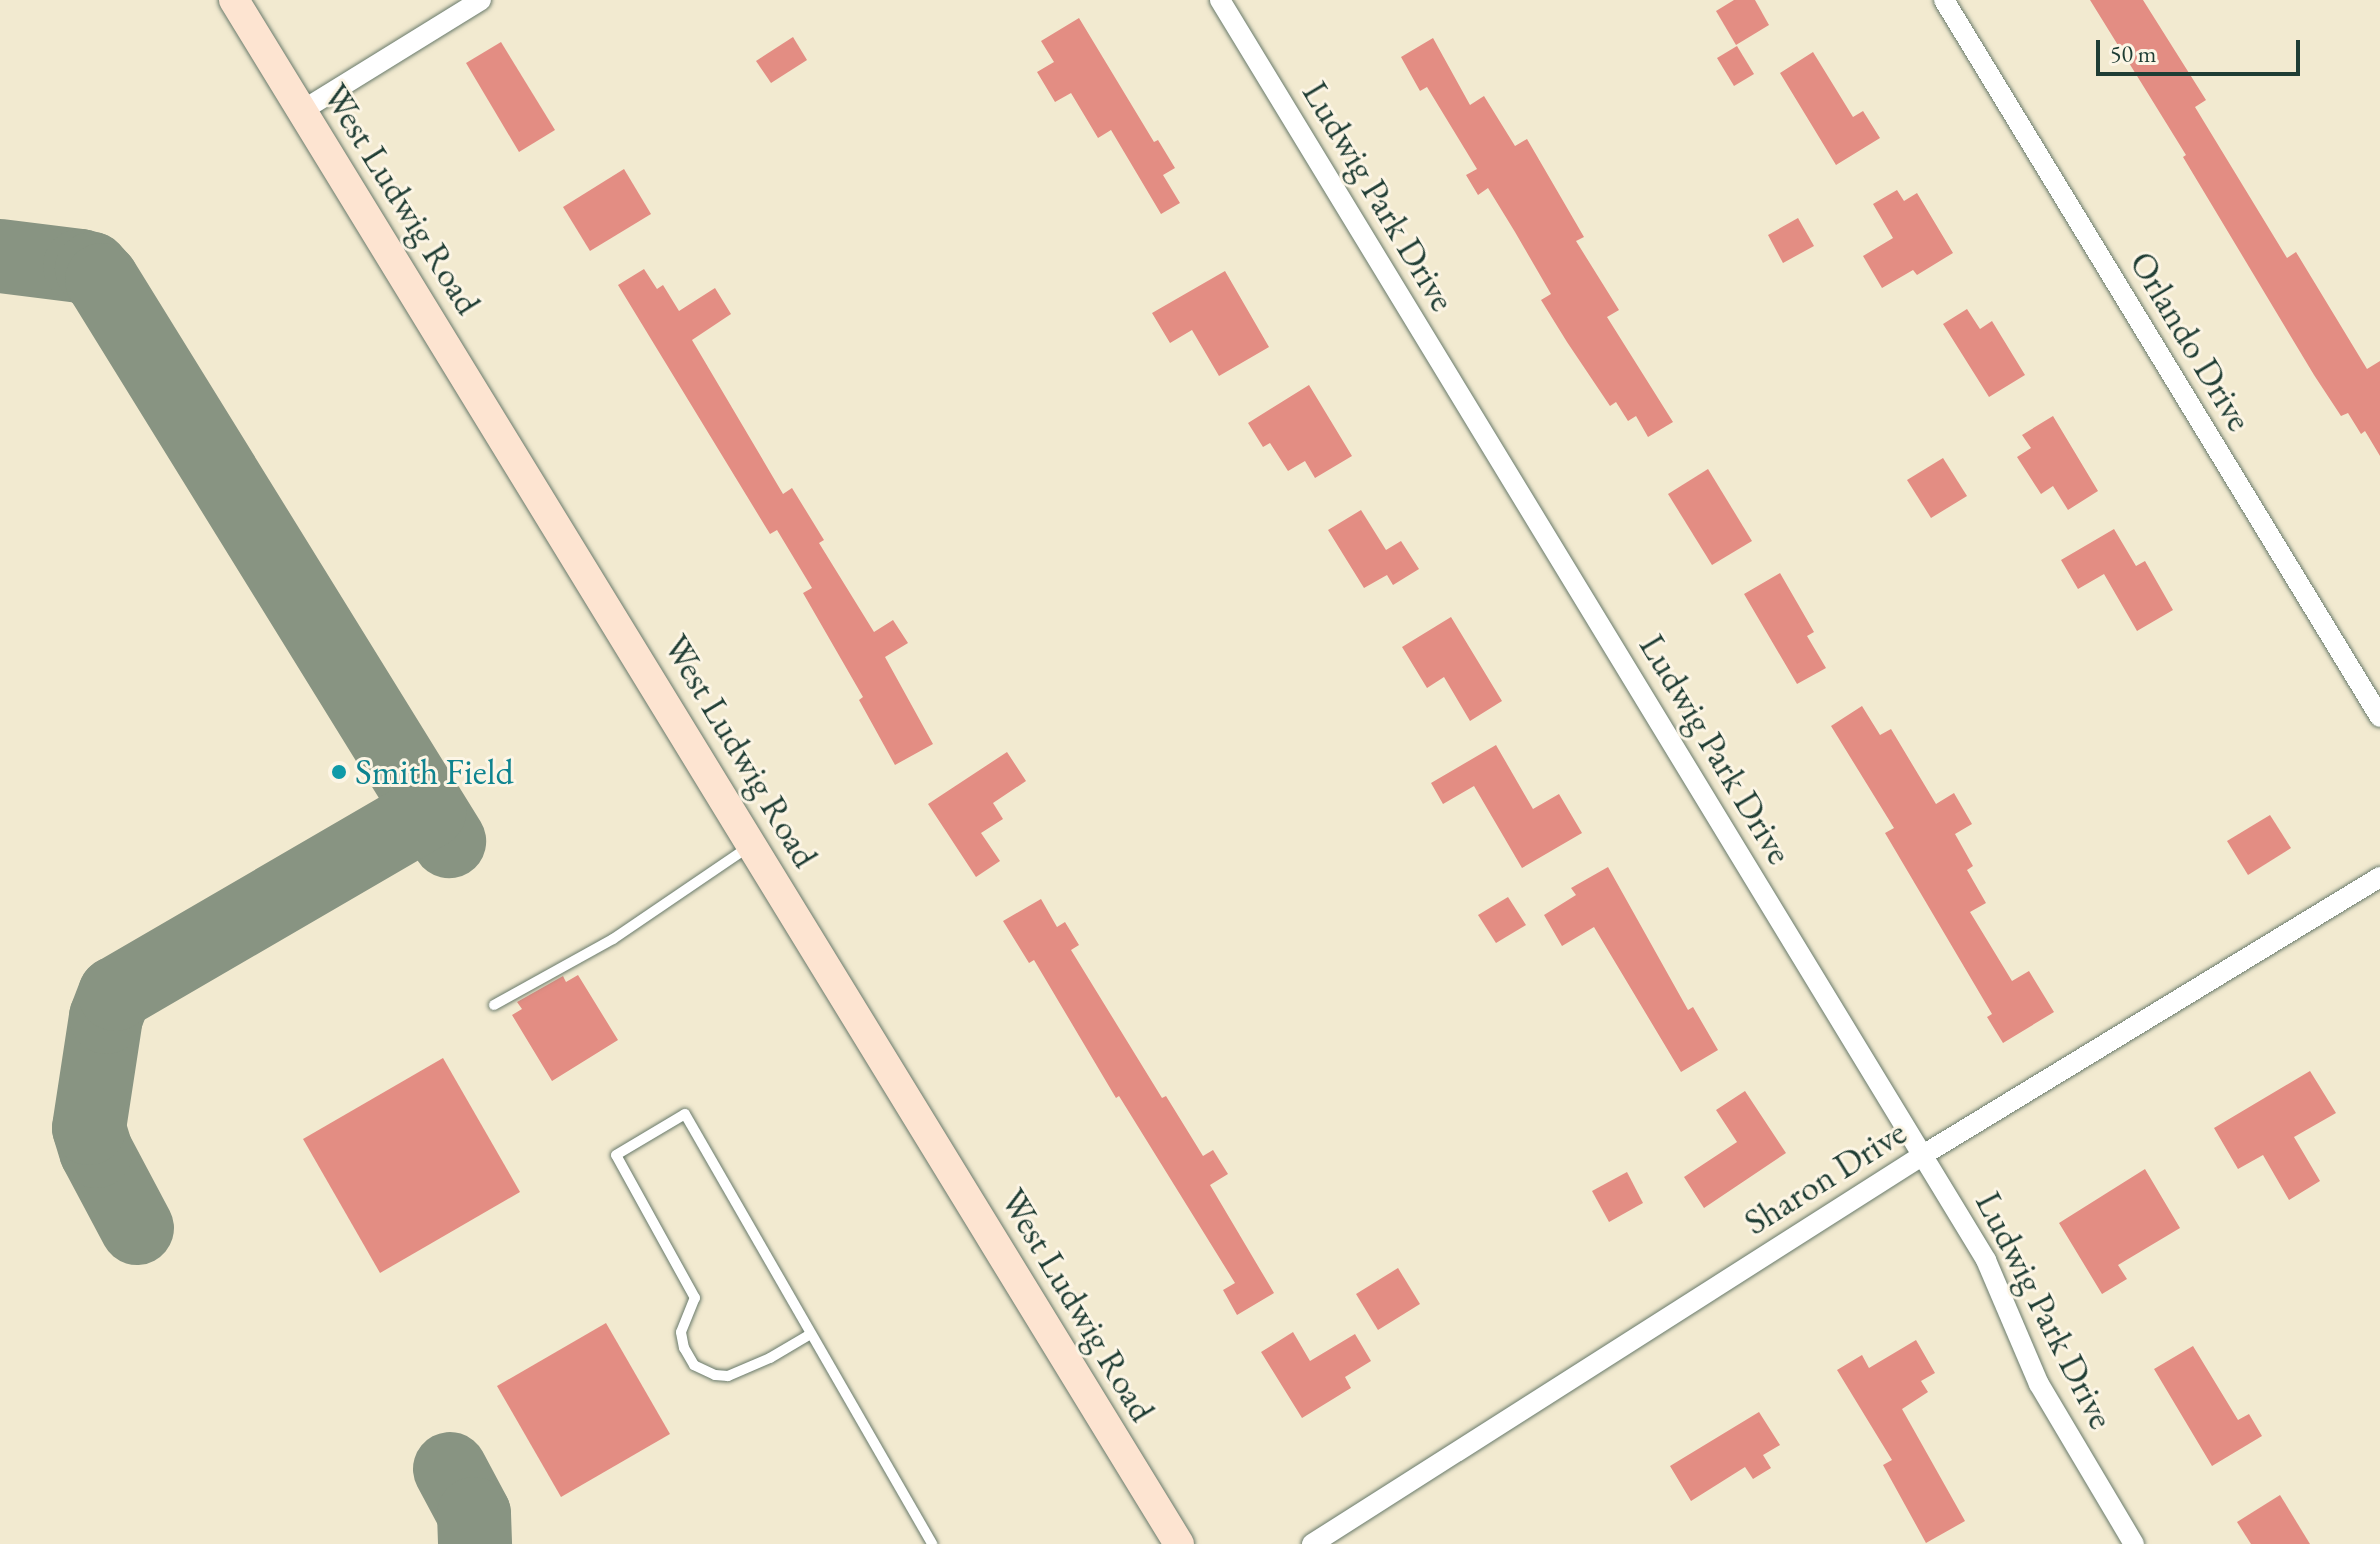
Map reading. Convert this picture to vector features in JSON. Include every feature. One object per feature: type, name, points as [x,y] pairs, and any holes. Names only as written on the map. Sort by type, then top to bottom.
[{"type":"main road","name":"West Ludwig Road","points":[[234,0],[1179,1544]]},
{"type":"street","points":[[303,110],[481,0]]},
{"type":"street","name":"Ludwig Park Drive","points":[[1220,0],[1986,1260],[2039,1384],[2134,1544]]},
{"type":"street","name":"Orlando Drive","points":[[1944,0],[2380,717]]},
{"type":"street","name":"Sharon Drive","points":[[1312,1544],[1923,1155],[2380,877]]},
{"type":"lane","points":[[494,1005],[613,939],[753,844]]},
{"type":"lane","points":[[809,1335],[770,1358],[728,1376],[715,1375],[694,1365],[684,1348],[681,1332],[695,1298],[616,1155],[685,1114],[809,1335],[932,1544]]},
{"type":"building","points":[[1734,0],[1755,0],[1769,25],[1736,45],[1716,11]]},
{"type":"building","points":[[2090,0],[2143,0],[2206,100],[2195,107],[2287,258],[2296,252],[2367,369],[2380,361],[2380,456],[2365,431],[2361,434],[2348,413],[2341,416],[2314,375],[2183,157],[2186,155]]},
{"type":"building","points":[[1079,18],[1154,142],[1158,140],[1175,168],[1163,175],[1180,203],[1161,214],[1111,130],[1098,138],[1071,93],[1055,102],[1037,72],[1054,62],[1041,41]]},
{"type":"building","points":[[793,37],[807,60],[771,83],[756,61]]},
{"type":"building","points":[[1433,38],[1470,105],[1484,96],[1515,146],[1527,139],[1584,237],[1576,241],[1619,310],[1607,317],[1673,422],[1648,437],[1636,416],[1628,421],[1616,402],[1610,406],[1567,342],[1541,300],[1551,294],[1515,232],[1488,188],[1478,195],[1466,175],[1477,169],[1427,87],[1420,91],[1401,57]]},
{"type":"building","points":[[501,42],[555,130],[519,152],[466,63]]},
{"type":"building","points":[[1737,46],[1754,74],[1734,86],[1717,58]]},
{"type":"building","points":[[1813,52],[1853,117],[1863,111],[1880,138],[1836,165],[1780,73]]},
{"type":"building","points":[[624,169],[651,214],[590,251],[563,207]]},
{"type":"building","points":[[1897,190],[1904,201],[1917,193],[1953,253],[1917,275],[1913,270],[1882,288],[1863,256],[1893,238],[1873,204]]},
{"type":"building","points":[[1798,218],[1814,246],[1783,263],[1768,235]]},
{"type":"building","points":[[644,269],[657,289],[663,285],[679,311],[715,288],[731,314],[692,340],[783,494],[792,488],[824,540],[819,543],[874,632],[893,620],[908,643],[885,657],[933,744],[895,765],[859,700],[863,697],[803,593],[812,588],[777,530],[770,534],[618,285]]},
{"type":"building","points":[[1225,271],[1269,347],[1219,376],[1192,330],[1170,343],[1152,313]]},
{"type":"building","points":[[1967,309],[1980,329],[1992,321],[2025,375],[1989,397],[1943,324]]},
{"type":"building","points":[[1309,385],[1352,456],[1315,478],[1305,461],[1288,471],[1270,443],[1263,447],[1248,423]]},
{"type":"building","points":[[2053,416],[2098,491],[2068,510],[2053,486],[2041,494],[2017,457],[2031,448],[2022,435]]},
{"type":"building","points":[[1943,458],[1967,496],[1931,518],[1907,480]]},
{"type":"building","points":[[1708,469],[1752,541],[1712,565],[1668,494]]},
{"type":"building","points":[[1361,510],[1386,550],[1401,541],[1419,569],[1393,585],[1387,575],[1364,588],[1328,530]]},
{"type":"building","points":[[2114,529],[2136,566],[2145,561],[2173,610],[2137,631],[2104,574],[2078,589],[2061,560]]},
{"type":"building","points":[[1780,573],[1814,632],[1807,636],[1826,668],[1797,684],[1744,594]]},
{"type":"building","points":[[1451,617],[1502,701],[1470,721],[1444,677],[1427,688],[1402,647]]},
{"type":"building","points":[[1862,706],[1880,735],[1891,729],[1936,804],[1954,793],[1972,824],[1955,834],[1973,866],[1967,870],[1986,903],[1970,912],[2012,981],[2029,971],[2054,1012],[2003,1043],[1987,1017],[1992,1014],[1885,833],[1894,828],[1831,726]]},
{"type":"building","points":[[1496,745],[1533,809],[1559,794],[1582,833],[1522,868],[1474,786],[1443,804],[1431,783]]},
{"type":"building","points":[[1007,752],[1026,781],[993,803],[1003,819],[981,833],[1000,861],[976,877],[928,804]]},
{"type":"building","points":[[2270,815],[2291,848],[2248,875],[2227,841]]},
{"type":"building","points":[[1608,867],[1688,1010],[1693,1007],[1718,1050],[1681,1072],[1594,927],[1562,946],[1544,915],[1576,895],[1571,888]]},
{"type":"building","points":[[1508,897],[1526,925],[1496,943],[1478,915]]},
{"type":"building","points":[[1041,899],[1057,927],[1065,922],[1079,945],[1071,950],[1162,1098],[1166,1096],[1203,1156],[1213,1150],[1228,1174],[1210,1185],[1274,1293],[1237,1315],[1223,1290],[1235,1283],[1119,1096],[1116,1098],[1034,960],[1029,963],[1003,921]]},
{"type":"building","points":[[578,975],[618,1040],[552,1081],[512,1015],[522,1009],[517,1002],[563,976],[566,982]]},
{"type":"building","points":[[443,1058],[520,1192],[380,1273],[303,1139]]},
{"type":"building","points":[[2310,1071],[2336,1113],[2294,1137],[2320,1181],[2289,1200],[2263,1155],[2238,1169],[2214,1128]]},
{"type":"building","points":[[1745,1091],[1786,1153],[1704,1208],[1684,1177],[1737,1142],[1716,1110]]},
{"type":"building","points":[[2145,1169],[2180,1228],[2118,1265],[2127,1279],[2102,1294],[2059,1223]]},
{"type":"building","points":[[1627,1172],[1643,1203],[1609,1222],[1592,1191]]},
{"type":"building","points":[[1398,1268],[1420,1304],[1378,1330],[1356,1294]]},
{"type":"building","points":[[606,1323],[670,1434],[561,1497],[497,1386]]},
{"type":"building","points":[[1293,1332],[1310,1361],[1355,1334],[1371,1361],[1345,1377],[1351,1388],[1302,1418],[1261,1352]]},
{"type":"building","points":[[1916,1340],[1935,1373],[1921,1381],[1928,1392],[1902,1409],[1965,1521],[1926,1543],[1883,1465],[1892,1460],[1837,1370],[1862,1355],[1869,1368]]},
{"type":"building","points":[[2193,1346],[2238,1420],[2249,1414],[2262,1436],[2212,1466],[2154,1369]]},
{"type":"building","points":[[1759,1412],[1780,1445],[1763,1455],[1771,1468],[1753,1479],[1745,1467],[1691,1501],[1670,1466]]},
{"type":"building","points":[[2280,1495],[2310,1544],[2251,1544],[2237,1522]]},
{"type":"taxiway","points":[[0,256],[80,266],[92,269],[102,280],[449,841]]},
{"type":"taxiway","points":[[137,1228],[96,1151],[89,1128],[106,1017],[115,994],[430,811]]},
{"type":"taxiway","points":[[450,1469],[474,1514],[475,1544]]},
{"type":"place","name":"Smith Field","points":[[339,772]]}]
